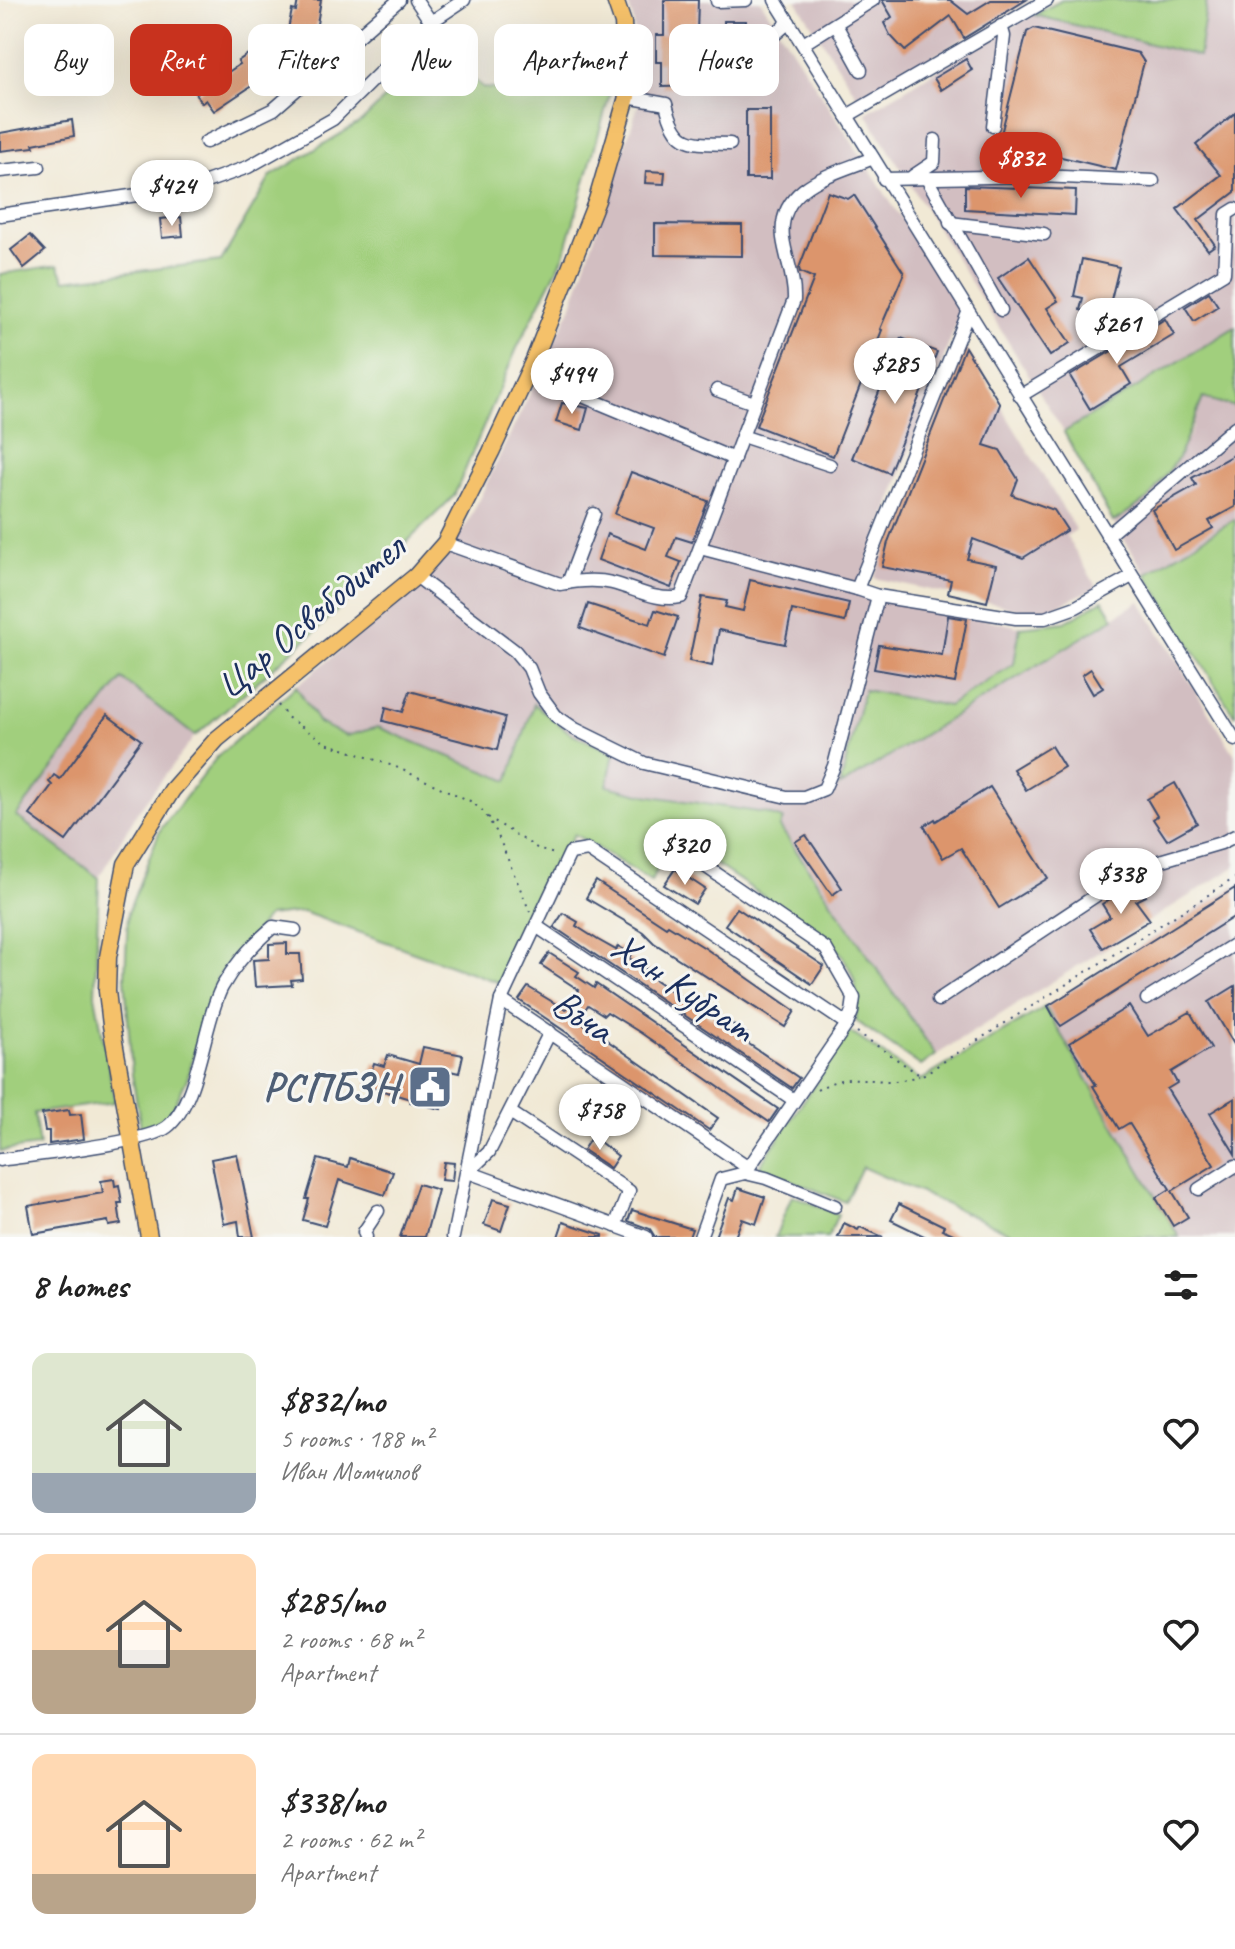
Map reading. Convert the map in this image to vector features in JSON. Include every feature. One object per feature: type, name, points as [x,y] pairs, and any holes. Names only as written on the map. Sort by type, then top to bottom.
[{"type":"main road","name":"Цар Освободител","points":[[149,1237],[107,991],[108,957],[126,864],[172,790],[217,739],[416,576],[445,543],[534,360],[597,200],[627,97],[623,23],[615,0]]},
{"type":"street","points":[[365,30],[399,0]]},
{"type":"street","points":[[416,0],[431,22]]},
{"type":"street","points":[[0,215],[192,187],[248,167],[333,119],[431,22],[464,0]]},
{"type":"street","points":[[717,1],[746,0]]},
{"type":"street","points":[[775,0],[1235,740]]},
{"type":"street","points":[[803,44],[873,0]]},
{"type":"street","points":[[847,116],[1047,0]]},
{"type":"street","points":[[779,31],[789,22]]},
{"type":"street","points":[[836,25],[861,70]]},
{"type":"street","points":[[993,126],[1004,36],[1001,26]]},
{"type":"street","points":[[206,142],[274,109],[289,96]]},
{"type":"street","points":[[627,97],[666,104],[677,134],[688,142],[730,144]]},
{"type":"street","points":[[910,177],[934,162],[935,140]]},
{"type":"street","points":[[445,543],[560,584],[608,582],[666,600],[681,597],[794,300],[795,284],[783,236],[789,204],[806,186],[873,158]]},
{"type":"street","points":[[0,171],[39,167]]},
{"type":"street","points":[[884,179],[1040,176],[1153,181]]},
{"type":"street","points":[[926,177],[1001,310]]},
{"type":"street","points":[[1020,396],[1224,273],[1227,214],[1235,209]]},
{"type":"street","points":[[950,223],[1044,234]]},
{"type":"street","points":[[857,589],[968,313]]},
{"type":"street","points":[[534,360],[561,387],[734,459]]},
{"type":"street","points":[[717,390],[754,403]]},
{"type":"street","points":[[1107,536],[1235,427]]},
{"type":"street","points":[[742,436],[830,465]]},
{"type":"street","points":[[568,583],[594,514]]},
{"type":"street","points":[[700,548],[878,596],[1016,618],[1045,618],[1076,607],[1132,576]]},
{"type":"street","points":[[416,576],[515,651],[529,668],[539,693],[556,716],[575,729],[644,763],[787,797],[804,797],[824,789],[834,766],[878,596]]},
{"type":"street","points":[[938,1000],[1139,867],[1235,836]]},
{"type":"street","points":[[676,846],[826,949],[854,998],[847,1024],[746,1170],[721,1179],[700,1237]]},
{"type":"street","points":[[453,1237],[501,1000],[570,853],[588,850],[847,1024]]},
{"type":"street","name":"Хан Кубрат","points":[[536,926],[794,1100]]},
{"type":"street","points":[[0,1160],[131,1140],[166,1128],[188,1093],[222,987],[253,944],[273,927],[295,930]]},
{"type":"street","points":[[1147,999],[1235,944]]},
{"type":"street","name":"Въча","points":[[501,1000],[746,1170],[835,1206]]},
{"type":"street","points":[[468,1172],[489,1152],[550,1032]]},
{"type":"street","points":[[510,1112],[629,1191],[615,1226]]},
{"type":"street","points":[[1199,1189],[1235,1166]]},
{"type":"street","points":[[468,1172],[646,1237]]},
{"type":"street","points":[[366,1237],[364,1232],[378,1211]]},
{"type":"path","points":[[271,694],[287,717],[326,743],[408,773],[470,801],[487,816],[540,850],[550,854],[570,853]]},
{"type":"path","points":[[487,816],[536,926]]},
{"type":"path","points":[[818,1089],[831,1081],[848,1077],[895,1081],[921,1076],[1235,878]]},
{"type":"path","points":[[847,1024],[921,1076]]},
{"type":"shaded area","points":[[627,0],[760,0],[776,24],[669,24],[669,96],[779,96],[779,29],[961,311],[858,590],[1020,627],[1015,664],[948,706],[864,690],[841,786],[1140,601],[1235,755],[1235,867],[936,1055],[780,826],[782,820],[606,786],[614,753],[570,733],[534,704],[508,781],[379,727],[346,736],[319,723],[296,686],[423,584],[467,524],[571,308],[641,96],[653,96],[653,24],[634,24]]},
{"type":"shaded area","points":[[796,0],[1031,0],[859,99]]},
{"type":"shaded area","points":[[1207,0],[1235,0],[1235,327],[1064,432],[866,113],[1034,15],[1198,56]]},
{"type":"shaded area","points":[[965,347],[1076,530],[1066,536],[1097,587],[1052,608],[1030,611],[874,578]]},
{"type":"shaded area","points":[[1203,398],[1235,407],[1235,519],[1146,574],[1113,522],[1150,498],[1190,435]]},
{"type":"shaded area","points":[[122,679],[195,736],[138,811],[99,877],[15,816]]},
{"type":"shaded area","points":[[1235,885],[1235,1237],[1179,1237],[1045,1007]]},
{"type":"green space","points":[[1062,0],[1207,0],[1199,56],[1034,15]]},
{"type":"green space","points":[[478,83],[484,88],[494,89],[494,96],[609,96],[564,256],[517,348],[454,496],[318,629],[195,736],[122,679],[16,816],[99,878],[95,995],[115,1102],[34,1113],[39,1146],[0,1151],[0,274],[58,265],[65,280],[221,261],[271,176],[362,121],[387,96],[478,96]]},
{"type":"green space","points":[[1235,327],[1235,407],[1203,398],[1178,458],[1149,498],[1113,522],[1064,432]]},
{"type":"green space","points":[[1235,519],[1235,714],[1234,715],[1146,574]]},
{"type":"green space","points":[[1103,600],[1114,618],[840,786],[864,690],[948,706],[1014,664],[1020,627],[1065,622]]},
{"type":"green space","points":[[296,686],[319,723],[346,736],[378,727],[508,781],[534,704],[570,733],[614,753],[607,786],[645,795],[765,813],[783,819],[780,827],[936,1055],[921,1066],[856,1021],[854,979],[833,943],[675,837],[651,881],[574,834],[500,983],[303,912],[268,916],[218,977],[204,1015],[188,1077],[169,1117],[142,1133],[132,1075],[125,977],[128,913],[160,830],[217,757]]},
{"type":"green space","points":[[1045,1007],[1179,1237],[1020,1237],[862,1167],[845,1202],[759,1167],[850,1032],[921,1080]]},
{"type":"green space","points":[[792,1195],[838,1214],[828,1237],[775,1237]]},
{"type":"building","points":[[298,0],[321,0],[317,24],[289,24],[292,10],[296,11]]},
{"type":"building","points":[[664,0],[698,0],[697,24],[669,24],[669,87],[662,87],[662,62],[656,62],[656,35],[664,35]]},
{"type":"building","points":[[882,0],[950,0],[968,14],[991,0],[1026,0],[964,38],[951,16],[905,51],[884,23],[892,17]]},
{"type":"building","points":[[724,21],[746,21],[746,24],[724,24]]},
{"type":"building","points":[[1034,28],[1138,53],[1144,62],[1116,170],[999,142],[1027,32]]},
{"type":"building","points":[[248,54],[248,88],[214,111],[206,100],[202,103],[197,96],[232,96],[232,70],[240,64],[238,61]]},
{"type":"building","points":[[966,59],[972,70],[941,90],[934,78]]},
{"type":"building","points":[[746,110],[770,110],[770,179],[746,179]]},
{"type":"building","points":[[1235,113],[1235,192],[1198,220],[1215,245],[1208,250],[1177,209],[1221,175],[1196,145]]},
{"type":"building","points":[[72,120],[74,136],[33,144],[34,147],[0,151],[0,133]]},
{"type":"building","points":[[646,171],[665,172],[664,184],[645,183]]},
{"type":"building","points":[[965,186],[1076,190],[1075,215],[965,209]]},
{"type":"building","points":[[828,192],[848,199],[854,195],[904,273],[833,456],[756,426],[814,278],[800,272],[799,268]]},
{"type":"building","points":[[181,217],[183,236],[162,238],[160,219]]},
{"type":"building","points":[[655,224],[742,225],[742,256],[655,255]]},
{"type":"building","points":[[30,235],[45,251],[24,268],[11,250]]},
{"type":"building","points":[[1029,257],[1058,301],[1047,308],[1070,343],[1050,356],[998,278]]},
{"type":"building","points":[[1082,259],[1119,267],[1109,308],[1105,307],[1103,315],[1080,310],[1083,298],[1074,296]]},
{"type":"building","points":[[1209,292],[1218,306],[1194,321],[1185,307]]},
{"type":"building","points":[[1165,319],[1174,335],[1121,367],[1131,384],[1090,409],[1070,376]]},
{"type":"building","points":[[901,338],[937,352],[889,473],[852,458]]},
{"type":"building","points":[[965,347],[1000,404],[984,445],[1000,450],[1018,479],[1012,495],[1054,510],[1067,530],[1023,558],[973,539],[967,559],[996,565],[987,602],[948,593],[951,580],[882,567],[888,542]]},
{"type":"building","points":[[562,403],[588,408],[582,430],[556,422]]},
{"type":"building","points":[[1235,454],[1235,507],[1209,521],[1213,528],[1174,550],[1152,510],[1196,485],[1192,478]]},
{"type":"building","points":[[631,472],[708,501],[692,542],[676,537],[668,557],[681,562],[671,588],[598,560],[607,534],[646,549],[654,528],[615,514]]},
{"type":"building","points":[[750,580],[849,603],[845,622],[792,610],[785,644],[719,630],[712,666],[689,661],[702,597],[727,601],[725,607],[743,611]]},
{"type":"building","points":[[588,604],[650,624],[655,610],[678,617],[664,658],[580,628]]},
{"type":"building","points":[[948,616],[967,619],[955,683],[874,669],[879,645],[942,655]]},
{"type":"building","points":[[1091,669],[1103,688],[1093,694],[1082,675]]},
{"type":"building","points":[[410,691],[505,717],[497,750],[383,721],[386,707],[403,712]]},
{"type":"building","points":[[107,715],[141,740],[66,841],[30,815],[52,785],[49,782],[54,775],[60,779]]},
{"type":"building","points":[[1051,746],[1064,767],[1026,790],[1013,769]]},
{"type":"building","points":[[1175,783],[1197,823],[1167,840],[1153,819],[1157,816],[1147,799]]},
{"type":"building","points":[[990,787],[1048,878],[999,908],[961,848],[943,858],[924,826]]},
{"type":"building","points":[[806,835],[842,888],[832,895],[795,842]]},
{"type":"building","points":[[675,869],[705,889],[695,904],[664,885]]},
{"type":"building","points":[[596,881],[666,927],[668,925],[705,948],[795,1011],[785,1027],[654,943],[643,932],[586,898]]},
{"type":"building","points":[[1137,882],[1146,896],[1136,901],[1150,920],[1103,948],[1090,929],[1110,917],[1102,904]]},
{"type":"building","points":[[1235,888],[1235,916],[1061,1026],[1054,1017],[1048,1006]]},
{"type":"building","points":[[737,908],[824,966],[812,984],[725,925]]},
{"type":"building","points":[[563,913],[598,940],[631,954],[629,958],[654,974],[651,977],[712,1018],[715,1013],[747,1034],[743,1040],[799,1078],[792,1088],[554,927]]},
{"type":"building","points":[[287,943],[287,954],[300,954],[302,979],[291,980],[292,985],[255,987],[253,960],[269,959],[269,944]]},
{"type":"building","points":[[549,953],[579,972],[576,976],[594,988],[596,984],[778,1109],[769,1122],[641,1033],[607,1012],[604,1015],[588,1005],[578,1020],[718,1118],[709,1130],[519,1000],[528,987],[566,1010],[579,990],[541,965]]},
{"type":"building","points":[[1235,986],[1235,1046],[1209,1002]]},
{"type":"building","points":[[1129,1006],[1148,1036],[1190,1012],[1211,1048],[1171,1072],[1177,1083],[1167,1089],[1214,1165],[1172,1191],[1188,1217],[1173,1226],[1156,1198],[1170,1189],[1129,1123],[1119,1129],[1069,1043]]},
{"type":"building","points":[[423,1047],[463,1055],[459,1073],[450,1071],[441,1109],[410,1102],[410,1099],[367,1086],[374,1063],[384,1066],[388,1055],[419,1064]]},
{"type":"building","points":[[1235,1098],[1235,1154],[1210,1113]]},
{"type":"building","points":[[69,1110],[70,1115],[81,1114],[84,1139],[49,1144],[49,1131],[45,1131],[42,1114]]},
{"type":"building","points":[[592,1136],[618,1156],[610,1168],[583,1150]]},
{"type":"building","points":[[237,1154],[254,1237],[240,1237],[238,1221],[224,1224],[211,1159]]},
{"type":"building","points":[[350,1158],[393,1172],[385,1195],[339,1180],[325,1226],[303,1220],[318,1159],[348,1167]]},
{"type":"building","points":[[444,1162],[454,1163],[452,1181],[441,1180]]},
{"type":"building","points":[[114,1179],[115,1186],[119,1185],[122,1203],[118,1203],[121,1224],[109,1226],[108,1221],[33,1234],[28,1206],[103,1193],[101,1181]]},
{"type":"building","points":[[418,1184],[438,1190],[425,1237],[400,1237]]},
{"type":"building","points":[[738,1188],[765,1197],[756,1224],[742,1219],[735,1237],[715,1237],[729,1198],[734,1200]]},
{"type":"building","points":[[493,1199],[510,1204],[501,1231],[484,1225]]},
{"type":"building","points":[[899,1204],[960,1237],[926,1237],[891,1220]]},
{"type":"building","points":[[632,1210],[692,1229],[689,1237],[655,1237],[650,1229],[628,1221]]},
{"type":"building","points":[[563,1222],[603,1235],[603,1237],[558,1237]]},
{"type":"building","points":[[844,1223],[858,1230],[860,1227],[883,1237],[838,1237]]},
{"type":"place","name":"РСПБЗН","points":[[430,1087]]}]
